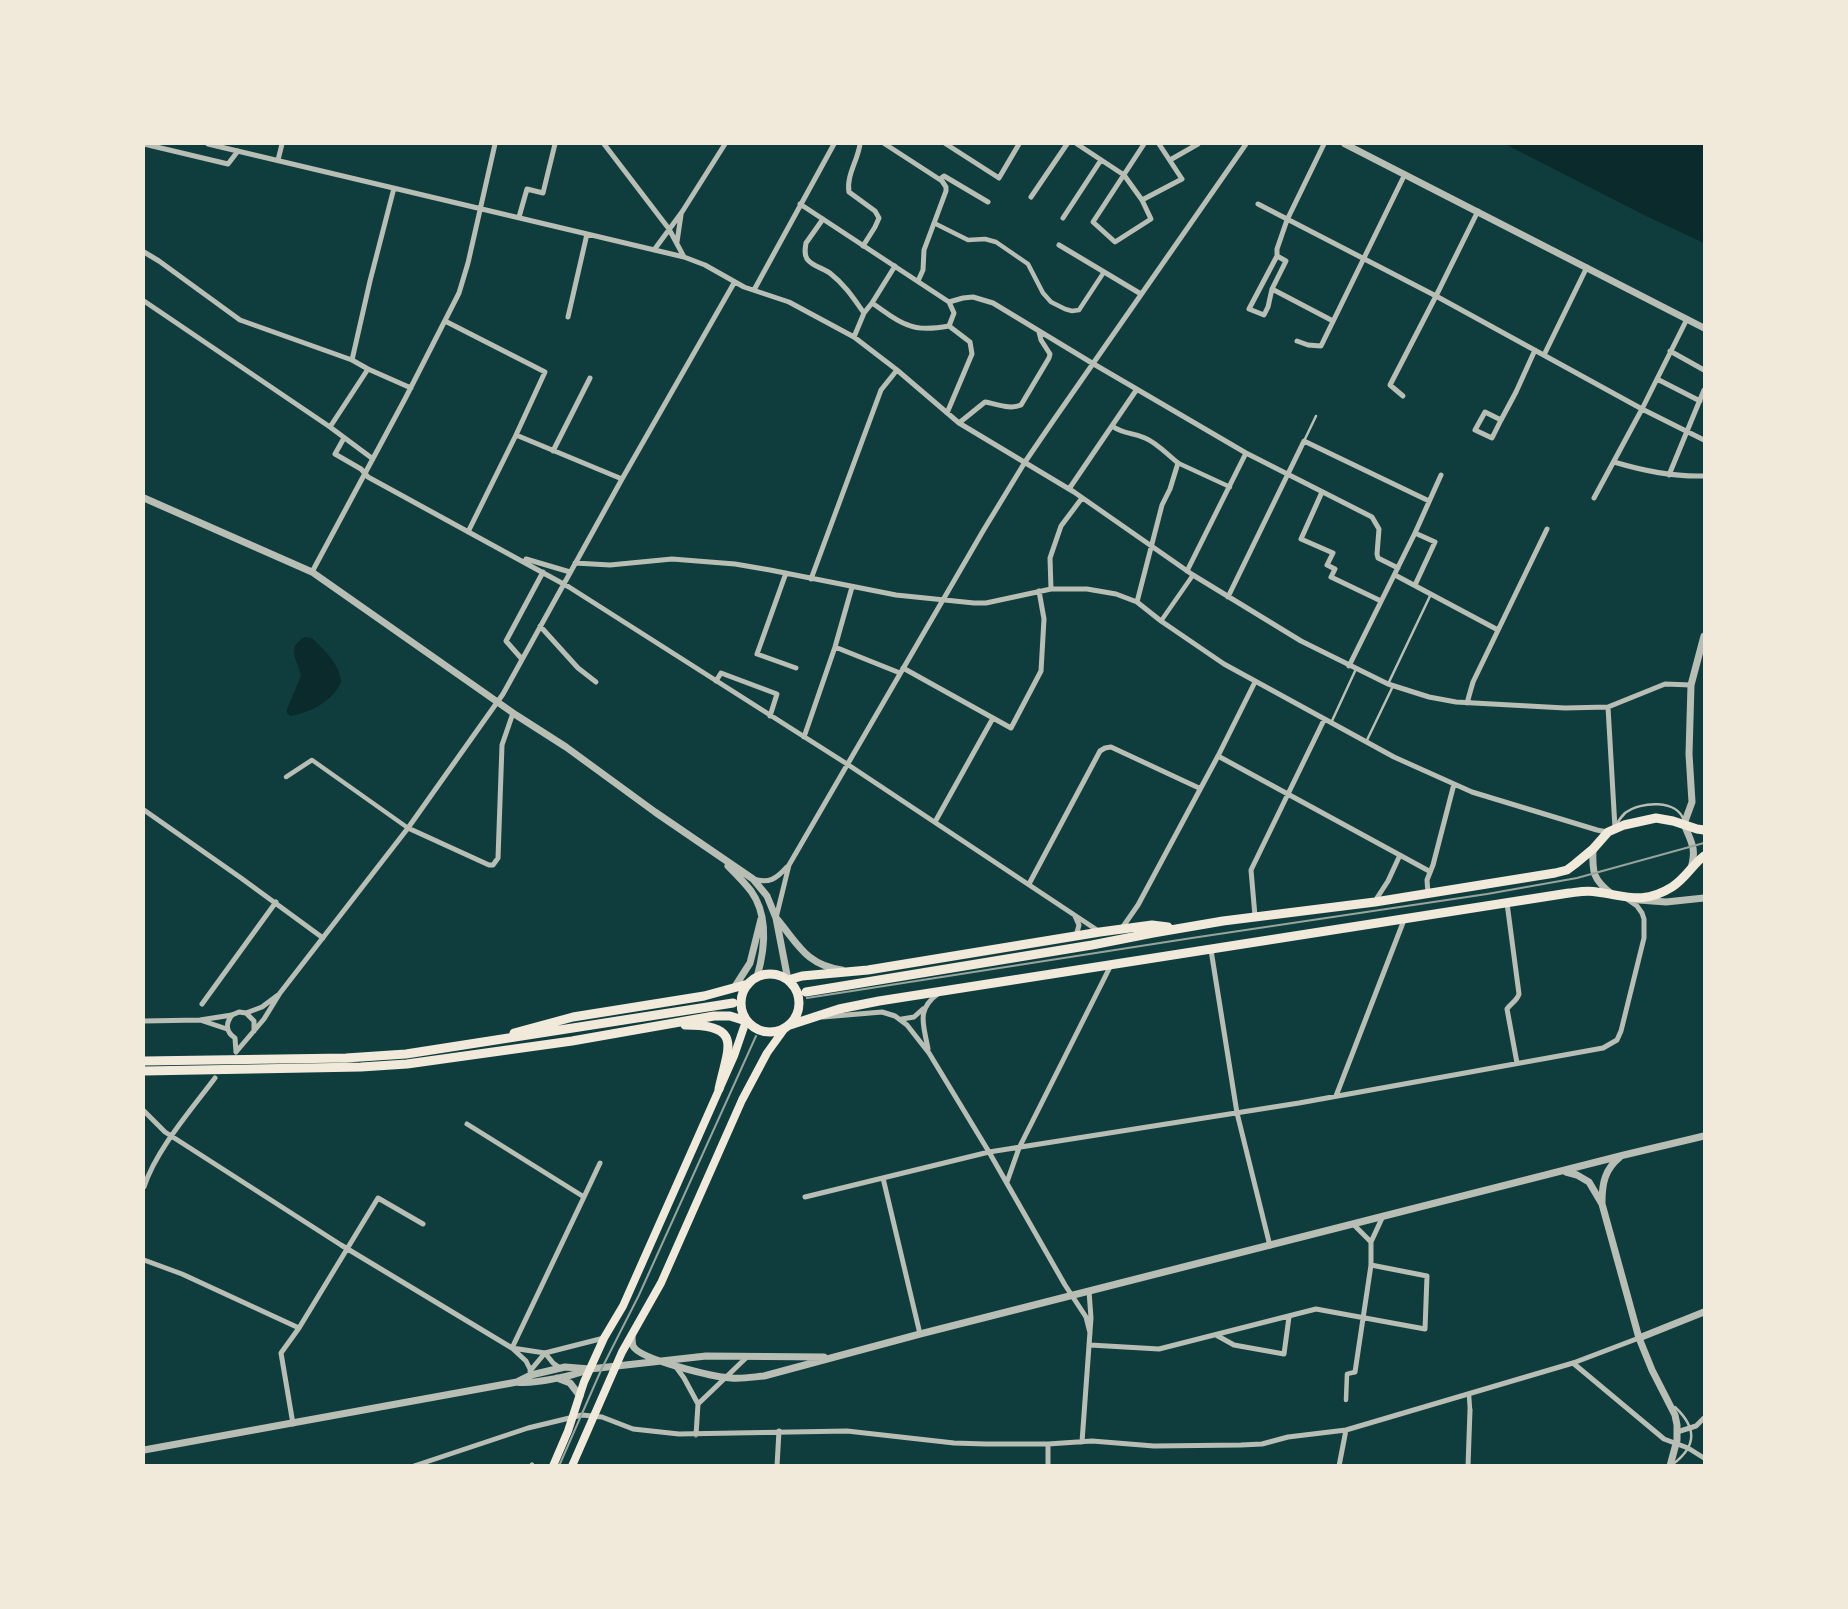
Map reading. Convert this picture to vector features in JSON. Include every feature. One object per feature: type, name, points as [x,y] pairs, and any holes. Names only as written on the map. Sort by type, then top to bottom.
[{"type":"main road","points":[[806,992],[1181,928],[1375,902],[1555,873],[1570,868],[1612,830],[1637,821],[1656,818],[1704,830]]},
{"type":"main road","points":[[144,1061],[406,1059],[501,1052],[717,1016],[730,1016],[747,1021],[765,1031],[774,1031],[854,1005],[1313,932],[1579,891],[1628,898],[1654,895],[1682,880],[1704,856]]},
{"type":"main road","points":[[788,980],[849,973],[1121,929],[1152,925],[1181,928]]},
{"type":"main road","points":[[479,1044],[573,1017],[734,989],[757,977],[773,973],[788,980],[796,990],[799,1003],[798,1012],[767,1053],[742,1100],[661,1283],[615,1367],[572,1465]]},
{"type":"main road","points":[[553,1465],[590,1369],[604,1338],[624,1306],[734,1056],[747,1021],[742,1000],[748,984]]},
{"type":"main road","points":[[144,1071],[361,1067],[479,1044],[733,1003]]},
{"type":"main road","points":[[669,1025],[711,1026],[725,1037],[728,1051],[719,1089]]},
{"type":"street","points":[[144,144],[228,164],[238,150]]},
{"type":"street","points":[[208,144],[684,257],[705,265],[734,283],[789,302],[854,337],[960,423],[1069,489],[1190,573],[1301,640],[1390,685],[1445,700],[1552,708],[1608,707],[1665,684],[1691,685]]},
{"type":"street","points":[[278,160],[282,144]]},
{"type":"street","points":[[312,572],[459,293],[495,144]]},
{"type":"street","points":[[519,217],[527,189],[543,193],[555,144]]},
{"type":"street","points":[[604,144],[669,229],[684,257]]},
{"type":"street","points":[[653,250],[682,212],[725,144]]},
{"type":"street","points":[[754,290],[834,144]]},
{"type":"street","points":[[860,144],[848,188],[875,211],[879,218],[863,246]]},
{"type":"street","points":[[885,144],[940,179],[946,191],[924,250],[923,270],[918,281]]},
{"type":"street","points":[[946,144],[999,178],[1019,144]]},
{"type":"street","points":[[959,151],[964,144]]},
{"type":"street","points":[[1031,197],[1067,144]]},
{"type":"street","points":[[1077,144],[1088,146],[1101,160],[1124,175],[1142,200],[1151,219],[1115,242],[1093,222],[1124,175],[1144,144]]},
{"type":"street","points":[[1142,200],[1182,179],[1158,144]]},
{"type":"street","points":[[1170,160],[1198,144]]},
{"type":"street","points":[[753,879],[774,880],[789,865],[1025,462],[1246,144]]},
{"type":"street","points":[[1277,256],[1286,261],[1272,289],[1264,315],[1250,309],[1277,256],[1287,220],[1324,144]]},
{"type":"street","points":[[1345,144],[1704,328]]},
{"type":"street","points":[[1063,218],[1101,160]]},
{"type":"street","points":[[1297,341],[1308,345],[1321,345],[1405,174]]},
{"type":"street","points":[[940,179],[944,176],[988,202]]},
{"type":"street","points":[[352,360],[394,188]]},
{"type":"street","points":[[800,204],[948,302],[954,313],[949,326]]},
{"type":"street","points":[[1258,204],[1704,440]]},
{"type":"street","points":[[1403,396],[1390,385],[1478,211]]},
{"type":"street","points":[[677,242],[682,212]]},
{"type":"street","points":[[823,219],[806,243],[806,257],[844,286],[864,313]]},
{"type":"street","points":[[934,223],[968,240],[990,240],[1018,257],[1028,264],[1046,298],[1065,309],[1079,310],[1104,272]]},
{"type":"street","points":[[568,317],[587,234]]},
{"type":"street","points":[[1059,245],[1141,294]]},
{"type":"street","points":[[144,252],[240,320],[352,360],[411,388]]},
{"type":"street","points":[[854,337],[864,313],[894,266]]},
{"type":"street","points":[[1544,355],[1587,267]]},
{"type":"street","points":[[235,1038],[236,1052],[266,1017],[280,993],[408,828],[498,702],[734,283]]},
{"type":"street","points":[[1272,289],[1334,321]]},
{"type":"street","points":[[948,302],[979,297],[993,303],[1246,453],[1372,517],[1379,529],[1378,558],[1398,568]]},
{"type":"street","points":[[144,301],[373,459]]},
{"type":"street","points":[[872,303],[909,326],[949,326],[970,342],[972,354],[947,413]]},
{"type":"street","points":[[1594,498],[1687,318]]},
{"type":"street","points":[[445,321],[545,372],[468,532]]},
{"type":"street","points":[[960,423],[985,402],[1015,408],[1021,405],[1050,354],[1039,332]]},
{"type":"street","points":[[1501,420],[1485,412],[1475,430],[1492,438],[1516,392],[1535,351]]},
{"type":"street","points":[[1670,351],[1704,369]]},
{"type":"street","points":[[330,427],[368,369]]},
{"type":"street","points":[[811,579],[881,390],[897,370]]},
{"type":"street","points":[[553,451],[590,378]]},
{"type":"street","points":[[1657,379],[1700,401]]},
{"type":"street","points":[[1069,489],[1137,390]]},
{"type":"street","points":[[1668,475],[1704,390]]},
{"type":"street","points":[[1112,426],[1122,433],[1150,440],[1178,463],[1230,487]]},
{"type":"street","points":[[516,435],[622,479]]},
{"type":"street","points":[[344,438],[335,454],[361,469],[368,477],[563,583],[847,764],[1100,932]]},
{"type":"street","points":[[1228,597],[1304,441],[1429,501]]},
{"type":"street","points":[[1161,621],[1190,573],[1246,453]]},
{"type":"street","points":[[1614,462],[1668,475],[1704,476]]},
{"type":"street","points":[[1137,602],[1162,505],[1171,489],[1178,463]]},
{"type":"street","points":[[1349,666],[1441,475]]},
{"type":"street","points":[[1322,492],[1301,539],[1333,553],[1327,565],[1335,569],[1331,577],[1381,601]]},
{"type":"street","points":[[144,498],[312,572],[583,759],[753,879],[766,896],[776,918],[810,958],[841,970],[888,966]]},
{"type":"street","points":[[1051,589],[1050,558],[1061,526],[1082,498]]},
{"type":"street","points":[[1467,703],[1470,689],[1547,529]]},
{"type":"street","points":[[1415,533],[1435,542],[1415,585]]},
{"type":"street","points":[[516,556],[570,572]]},
{"type":"street","points":[[575,563],[610,565],[655,559],[680,559],[786,573],[896,595],[986,603],[1051,589],[1099,590],[1116,594],[1137,602],[1224,664],[1394,757],[1472,792],[1600,831],[1612,830],[1608,707]]},
{"type":"street","points":[[521,658],[506,641],[543,572]]},
{"type":"street","points":[[786,573],[757,654],[796,668]]},
{"type":"street","points":[[1395,575],[1498,630]]},
{"type":"street","points":[[804,737],[852,587]]},
{"type":"street","points":[[835,647],[901,671],[1011,728],[1041,671],[1044,619],[1039,591]]},
{"type":"street","points":[[540,626],[578,668],[596,682]]},
{"type":"street","points":[[1690,870],[1694,850],[1684,824],[1692,802],[1689,754],[1691,685],[1704,638]]},
{"type":"street","points":[[716,681],[721,673],[778,694],[771,716]]},
{"type":"street","points":[[814,675],[823,679]]},
{"type":"street","points":[[1121,929],[1132,916],[1255,682]]},
{"type":"street","points":[[286,777],[312,760],[408,828],[489,865],[495,864],[498,858],[502,745],[513,713]]},
{"type":"street","points":[[935,822],[993,718]]},
{"type":"street","points":[[1255,917],[1251,870],[1324,720]]},
{"type":"street","points":[[1028,884],[1100,751],[1105,748],[1111,747],[1199,788]]},
{"type":"street","points":[[1218,756],[1429,871]]},
{"type":"street","points":[[1428,894],[1426,883],[1454,784]]},
{"type":"street","points":[[144,810],[323,938]]},
{"type":"street","points":[[1593,849],[1592,867],[1595,876],[1601,885],[1614,895]]},
{"type":"street","points":[[1375,902],[1400,855]]},
{"type":"street","points":[[720,858],[749,888],[761,916],[764,929],[763,950],[757,977]]},
{"type":"street","points":[[788,980],[776,918],[789,865]]},
{"type":"street","points":[[1628,898],[1666,902],[1704,898]]},
{"type":"street","points":[[805,1197],[989,1152],[1237,1113],[1602,1048],[1617,1040],[1621,1031],[1644,937],[1642,913],[1628,898]]},
{"type":"street","points":[[202,1004],[276,902]]},
{"type":"street","points":[[1507,903],[1519,993],[1518,999],[1510,1004],[1507,1010],[1517,1063]]},
{"type":"street","points":[[734,989],[750,963],[761,916]]},
{"type":"street","points":[[1075,916],[1079,925],[1076,936]]},
{"type":"street","points":[[1336,1096],[1405,919]]},
{"type":"street","points":[[1211,950],[1237,1113],[1270,1246]]},
{"type":"street","points":[[1007,1182],[1019,1148],[1111,965]]},
{"type":"street","points":[[899,1018],[912,1018],[943,991]]},
{"type":"street","points":[[144,1021],[200,1020],[246,1013],[262,1007],[280,993]]},
{"type":"street","points":[[923,1009],[929,1053]]},
{"type":"street","points":[[814,1017],[879,1012],[891,1014],[907,1025],[929,1053],[1007,1182],[1086,1317],[1090,1334]]},
{"type":"street","points":[[246,1013],[254,1021],[254,1031]]},
{"type":"street","points":[[232,1015],[227,1023],[229,1034],[241,1040],[247,1038]]},
{"type":"street","points":[[200,1020],[227,1029]]},
{"type":"street","points":[[144,1187],[150,1171],[172,1136],[215,1078]]},
{"type":"street","points":[[144,1111],[165,1132],[346,1249],[512,1348],[527,1362],[528,1374]]},
{"type":"street","points":[[467,1124],[584,1197]]},
{"type":"street","points":[[632,1333],[632,1343],[637,1350],[673,1365],[725,1377],[764,1376],[1071,1295],[1704,1136]]},
{"type":"street","points":[[1602,1204],[1603,1182],[1607,1172],[1613,1163],[1624,1155]]},
{"type":"street","points":[[512,1348],[600,1163]]},
{"type":"street","points":[[1562,1171],[1586,1180],[1602,1204],[1639,1338],[1675,1415],[1678,1432],[1670,1465]]},
{"type":"street","points":[[883,1178],[920,1334]]},
{"type":"street","points":[[293,1424],[281,1353],[378,1198],[423,1224]]},
{"type":"street","points":[[1346,1400],[1348,1374],[1355,1372],[1371,1265],[1371,1242],[1383,1216]]},
{"type":"street","points":[[1353,1224],[1371,1242]]},
{"type":"street","points":[[144,1260],[299,1328]]},
{"type":"street","points":[[1090,1345],[1159,1349],[1316,1309],[1425,1329],[1427,1276],[1371,1265]]},
{"type":"street","points":[[1082,1442],[1090,1345],[1089,1291]]},
{"type":"street","points":[[414,1465],[528,1428],[582,1415],[595,1416],[638,1430],[696,1435],[847,1431],[954,1443],[1241,1445],[1346,1427],[1469,1395],[1573,1363],[1704,1312]]},
{"type":"street","points":[[1216,1335],[1234,1345],[1284,1354],[1289,1317]]},
{"type":"street","points":[[512,1348],[545,1353],[604,1338]]},
{"type":"street","points":[[545,1353],[560,1368]]},
{"type":"street","points":[[517,1382],[528,1374],[545,1353]]},
{"type":"street","points":[[528,1374],[560,1368],[615,1367],[706,1356],[807,1358],[837,1355]]},
{"type":"street","points":[[698,1404],[748,1356]]},
{"type":"street","points":[[1573,1363],[1664,1439],[1688,1448],[1704,1458]]},
{"type":"street","points":[[673,1365],[684,1378],[698,1404],[696,1435]]},
{"type":"street","points":[[144,1450],[517,1382],[534,1383],[590,1369]]},
{"type":"street","points":[[557,1377],[570,1382],[580,1396]]},
{"type":"street","points":[[1468,1465],[1469,1395]]},
{"type":"street","points":[[1678,1432],[1699,1425],[1704,1418]]},
{"type":"street","points":[[1339,1465],[1346,1427]]},
{"type":"street","points":[[777,1465],[779,1431]]},
{"type":"street","points":[[1048,1444],[1048,1465]]},
{"type":"lane","points":[[1304,441],[1316,416]]},
{"type":"lane","points":[[1366,742],[1431,593]]},
{"type":"lane","points":[[1331,723],[1356,669]]},
{"type":"lane","points":[[1695,669],[1704,672]]},
{"type":"lane","points":[[1668,1401],[1685,1418],[1691,1428],[1692,1438],[1683,1456],[1670,1465]]},
{"type":"water","points":[[1505,144],[1704,144],[1704,243],[1646,216]]},
{"type":"water","points":[[305,637],[312,638],[331,658],[338,669],[341,682],[332,695],[320,705],[290,716],[287,709],[301,676],[294,650]]},
{"type":"tram line","points":[[807,998],[1487,894],[1577,878],[1704,843]]},
{"type":"tram line","points":[[559,1466],[756,1036]]}]
